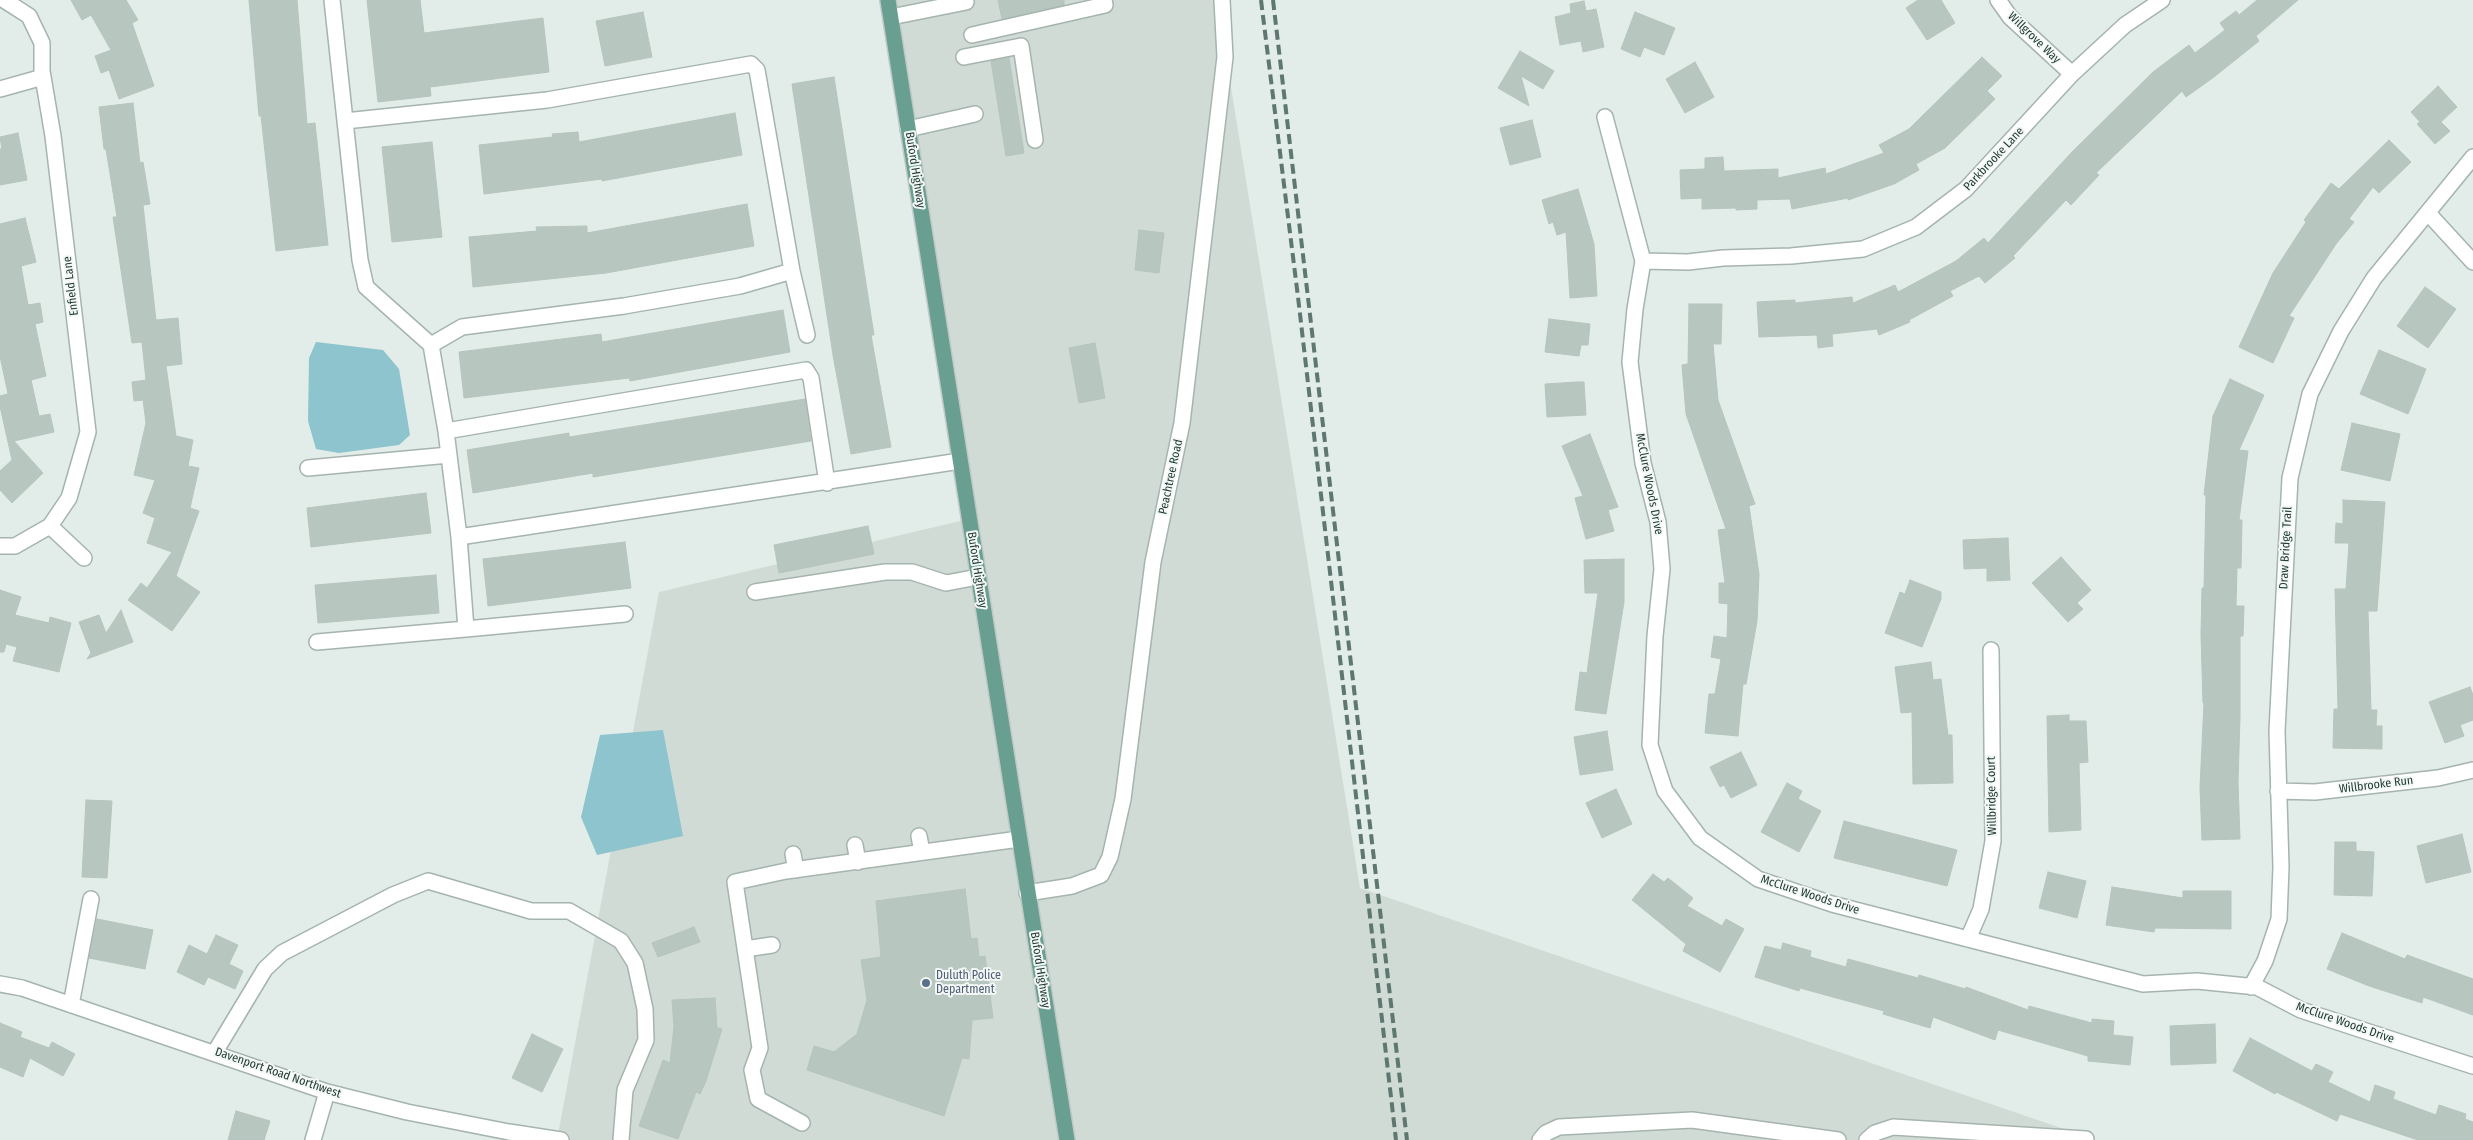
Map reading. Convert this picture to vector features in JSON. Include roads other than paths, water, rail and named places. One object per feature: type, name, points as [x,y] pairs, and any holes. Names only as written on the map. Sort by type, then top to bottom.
[{"type":"main road","name":"Buford Highway","points":[[888,0],[1067,1140]]},
{"type":"street","name":"Enfield Lane","points":[[0,546],[15,546],[50,526],[68,498],[88,432],[53,136],[43,76],[42,43],[29,16],[4,0]]},
{"type":"street","points":[[332,0],[360,260],[366,287],[431,345],[446,431],[459,537],[466,629]]},
{"type":"street","points":[[972,35],[1105,5],[1104,0]]},
{"type":"street","name":"Peachtree Road","points":[[1027,893],[1072,886],[1100,875],[1110,857],[1115,838],[1123,799],[1153,562],[1182,423],[1225,57],[1222,0]]},
{"type":"street","name":"Willgrove Way","points":[[1998,0],[2010,17],[2072,74]]},
{"type":"street","name":"Parkbrooke Lane","points":[[1643,261],[1688,262],[1723,258],[1791,256],[1863,249],[1916,227],[1966,190],[2072,74],[2125,26],[2162,0]]},
{"type":"street","points":[[891,16],[966,2]]},
{"type":"street","points":[[964,57],[1021,46],[1036,140]]},
{"type":"street","points":[[345,121],[547,100],[751,64],[757,70],[792,271],[807,335]]},
{"type":"street","points":[[0,89],[43,76]]},
{"type":"street","points":[[908,129],[974,114]]},
{"type":"street","name":"McClure Woods Drive","points":[[1605,117],[1643,261],[1635,309],[1630,362],[1643,463],[1658,522],[1662,569],[1655,636],[1650,745],[1665,792],[1700,838],[1758,879],[1832,904],[2143,984],[2197,981],[2257,987],[2300,1010],[2473,1066]]},
{"type":"street","name":"Draw Bridge Trail","points":[[2251,987],[2265,961],[2279,919],[2281,867],[2277,731],[2290,478],[2310,394],[2341,331],[2374,278],[2473,157]]},
{"type":"street","points":[[2428,214],[2473,262]]},
{"type":"street","points":[[431,345],[462,327],[624,306],[740,286],[792,271]]},
{"type":"street","points":[[446,431],[806,370],[811,378],[827,483]]},
{"type":"street","points":[[308,468],[448,454]]},
{"type":"street","points":[[459,537],[827,483],[960,461]]},
{"type":"street","points":[[50,526],[84,558]]},
{"type":"street","points":[[755,592],[885,572],[912,572],[946,583],[978,577]]},
{"type":"street","points":[[317,642],[626,614]]},
{"type":"street","name":"Willbridge Court","points":[[1968,939],[1981,909],[1993,841],[1990,650]]},
{"type":"street","name":"Willbrooke Run","points":[[2278,791],[2315,792],[2438,778],[2473,770]]},
{"type":"street","points":[[919,836],[922,852]]},
{"type":"street","points":[[802,1123],[758,1099],[752,1070],[760,1048],[735,882],[741,874],[796,870],[1019,839]]},
{"type":"street","points":[[855,845],[858,862]]},
{"type":"street","points":[[793,854],[796,870]]},
{"type":"street","points":[[215,1052],[264,969],[282,953],[392,895],[428,881],[531,911],[569,911],[621,941],[635,963],[645,1009],[646,1040],[625,1090],[620,1140]]},
{"type":"street","points":[[70,1005],[91,899]]},
{"type":"street","points":[[745,949],[772,945]]},
{"type":"street","name":"Davenport Road Northwest","points":[[0,984],[22,988],[215,1052],[327,1092],[407,1112],[509,1132],[562,1140]]},
{"type":"street","points":[[313,1140],[327,1092]]},
{"type":"street","points":[[1540,1140],[1546,1133],[1559,1127],[1692,1120],[1838,1140]]},
{"type":"street","points":[[1867,1140],[1875,1133],[1892,1127],[2086,1139]]},
{"type":"water","points":[[316,342],[383,350],[399,369],[410,435],[399,445],[339,453],[316,449],[308,421],[309,358]]},
{"type":"water","points":[[663,730],[683,836],[597,855],[581,817],[600,735]]},
{"type":"railway","points":[[1261,0],[1298,297],[1396,1140]]},
{"type":"railway","points":[[1273,0],[1407,1140]]},
{"type":"place","name":"Duluth Police Department","points":[[926,983]]}]
